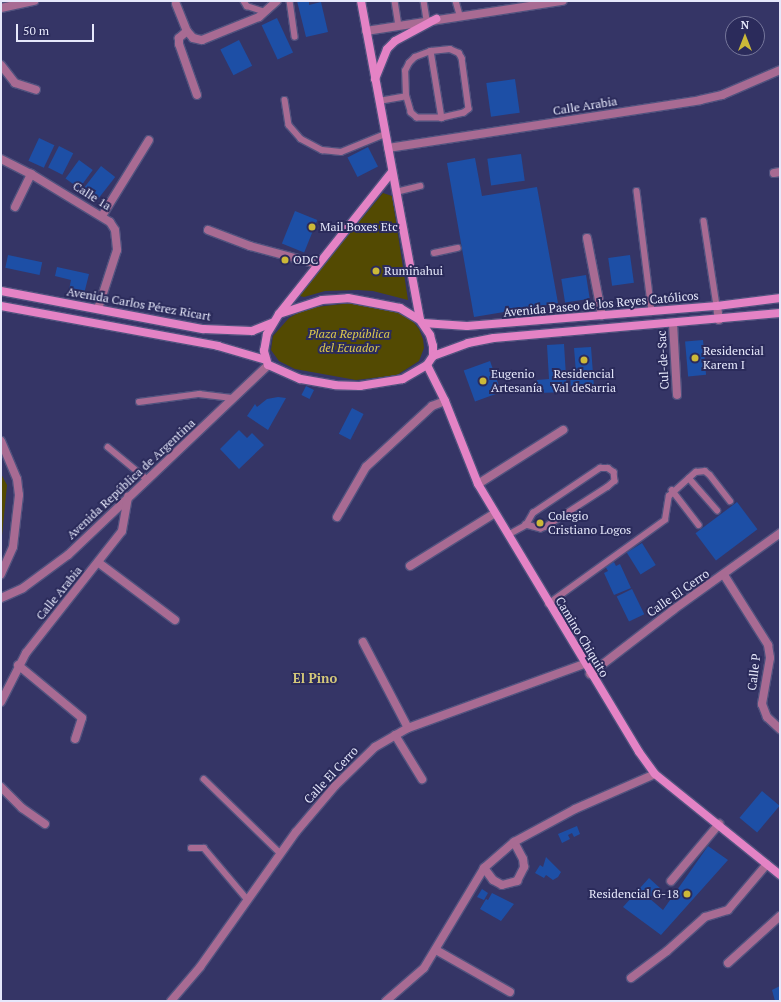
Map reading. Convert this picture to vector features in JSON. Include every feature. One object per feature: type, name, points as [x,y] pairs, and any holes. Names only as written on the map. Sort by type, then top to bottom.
[{"type":"main road","points":[[1,306],[218,346],[267,362],[300,379],[335,386],[360,386],[403,379],[427,365],[433,356],[433,346],[422,321],[392,172],[361,1]]},
{"type":"main road","points":[[375,80],[387,49],[395,41],[436,19]]},
{"type":"main road","points":[[267,362],[265,344],[272,323],[317,264],[392,172]]},
{"type":"main road","name":"Avenida Carlos Pérez Ricart","points":[[1,291],[203,329],[229,332],[252,331],[272,323]]},
{"type":"main road","points":[[279,314],[322,300],[348,298],[400,308],[422,321]]},
{"type":"main road","name":"Avenida Paseo de los Reyes Católicos","points":[[422,321],[467,326],[652,312],[780,298]]},
{"type":"main road","name":"Avenida Paseo de los Reyes Católicos","points":[[433,356],[468,343],[494,338],[719,320],[780,313]]},
{"type":"main road","name":"Camino Chiquito","points":[[427,365],[445,401],[478,484],[590,674],[655,774],[719,824],[780,875]]},
{"type":"street","points":[[1,8],[11,3],[34,1]]},
{"type":"street","points":[[176,4],[187,31],[197,40],[206,40],[265,12],[276,1]]},
{"type":"street","points":[[366,30],[528,4],[563,1]]},
{"type":"street","points":[[187,31],[178,38],[197,95]]},
{"type":"street","points":[[1,65],[14,83],[36,90]]},
{"type":"street","name":"Calle Arabia","points":[[388,148],[700,100],[722,95],[780,70]]},
{"type":"street","points":[[102,216],[149,140]]},
{"type":"street","name":"Calle 1a","points":[[1,159],[31,174],[102,216],[115,230],[117,250],[98,309]]},
{"type":"street","points":[[16,207],[31,174]]},
{"type":"street","points":[[208,230],[250,246],[317,264]]},
{"type":"street","points":[[587,238],[602,316]]},
{"type":"street","points":[[717,306],[719,320]]},
{"type":"street","name":"Cul-de-Sac","points":[[673,324],[677,395]]},
{"type":"street","name":"Avenida República de Argentina","points":[[1,598],[49,570],[148,480],[234,398],[267,362]]},
{"type":"street","points":[[337,517],[366,467],[432,406],[445,401]]},
{"type":"street","points":[[478,484],[563,430]]},
{"type":"street","points":[[1,441],[17,479],[19,495],[13,547],[1,574]]},
{"type":"street","name":"Calle Arabia","points":[[1,702],[18,665],[99,563],[122,531],[128,497]]},
{"type":"street","points":[[410,566],[495,514]]},
{"type":"street","name":"Calle El Cerro","points":[[590,674],[673,610],[724,576],[780,533]]},
{"type":"street","points":[[99,563],[175,620]]},
{"type":"street","name":"Calle P","points":[[724,576],[768,645],[770,658],[762,704],[767,717],[780,729]]},
{"type":"street","points":[[363,642],[408,728]]},
{"type":"street","name":"Calle El Cerro","points":[[171,1001],[200,967],[280,853],[355,766],[375,747],[395,734],[408,728],[584,664]]},
{"type":"street","points":[[18,665],[82,718],[76,739]]},
{"type":"street","points":[[395,734],[422,779]]},
{"type":"street","points":[[386,1001],[424,968],[484,868],[514,842],[575,809],[655,774]]},
{"type":"street","points":[[1,787],[22,808],[45,824]]},
{"type":"street","points":[[671,881],[719,824]]},
{"type":"street","points":[[484,868],[492,880],[502,885],[516,881],[524,867],[524,859],[514,842]]},
{"type":"street","points":[[631,978],[668,951],[705,917],[728,910],[767,864]]},
{"type":"street","points":[[728,963],[780,916]]},
{"type":"street","points":[[436,950],[510,992]]},
{"type":"lane","points":[[244,1],[247,6],[265,12]]},
{"type":"lane","points":[[290,1],[295,37]]},
{"type":"lane","points":[[395,1],[399,25]]},
{"type":"lane","points":[[424,1],[427,21]]},
{"type":"lane","points":[[456,1],[460,15]]},
{"type":"lane","points":[[450,49],[459,53],[470,102],[469,109],[464,113],[442,118],[417,118],[411,113],[406,96],[405,72],[409,63],[415,57],[431,51],[450,49]]},
{"type":"lane","points":[[431,51],[442,118]]},
{"type":"lane","points":[[379,101],[406,96]]},
{"type":"lane","points":[[285,100],[289,125],[301,139],[322,150],[341,152],[386,134]]},
{"type":"lane","points":[[396,192],[420,186]]},
{"type":"lane","points":[[638,191],[652,312]]},
{"type":"lane","points":[[704,221],[717,306]]},
{"type":"lane","points":[[434,253],[457,248]]},
{"type":"lane","points":[[139,402],[199,394],[234,398]]},
{"type":"lane","points":[[108,447],[148,480]]},
{"type":"lane","points":[[508,535],[526,525],[533,513],[600,468],[608,468],[614,472],[615,481],[608,487],[546,527],[541,529],[526,525]]},
{"type":"lane","points":[[548,604],[665,520],[668,500],[672,490],[696,472],[705,471],[730,501]]},
{"type":"lane","points":[[689,478],[717,510]]},
{"type":"lane","points":[[672,490],[699,525]]},
{"type":"lane","points":[[204,779],[280,853]]},
{"type":"lane","points":[[191,848],[204,848],[248,900]]},
{"type":"green space","points":[[383,193],[392,196],[408,300],[373,291],[358,290],[325,291],[304,297],[300,296],[300,293]]},
{"type":"green space","name":"Plaza República del Ecuador","points":[[352,303],[397,312],[411,319],[419,329],[423,339],[424,348],[419,361],[397,375],[356,380],[295,369],[279,361],[271,350],[273,336],[289,318],[307,308]]},
{"type":"green space","points":[[1,474],[7,485],[1,546]]},
{"type":"building","points":[[297,1],[309,1],[309,5],[321,2],[328,32],[306,37]]},
{"type":"building","points":[[277,18],[293,52],[278,60],[262,25]]},
{"type":"building","points":[[239,40],[252,66],[233,75],[220,50]]},
{"type":"building","points":[[515,79],[520,113],[491,117],[486,83]]},
{"type":"building","points":[[39,138],[54,145],[44,168],[28,161]]},
{"type":"building","points":[[59,146],[73,153],[62,175],[48,167]]},
{"type":"building","points":[[368,147],[378,167],[357,177],[348,157]]},
{"type":"building","points":[[521,154],[525,181],[491,185],[487,159]]},
{"type":"building","points":[[475,158],[482,196],[537,187],[558,303],[474,317],[447,163]]},
{"type":"building","points":[[79,160],[93,170],[79,189],[65,179]]},
{"type":"building","points":[[101,166],[115,177],[96,202],[82,190]]},
{"type":"building","points":[[295,211],[317,220],[304,252],[282,243]]},
{"type":"building","points":[[8,255],[42,262],[40,275],[5,268]]},
{"type":"building","points":[[630,255],[634,283],[612,286],[608,258]]},
{"type":"building","points":[[57,267],[89,274],[84,294],[69,290],[71,280],[55,276]]},
{"type":"building","points":[[586,275],[590,299],[565,303],[561,279]]},
{"type":"building","name":"Residencial Karem I","points":[[703,340],[706,375],[688,376],[685,342]]},
{"type":"building","points":[[564,344],[567,392],[538,393],[537,380],[549,379],[547,345]]},
{"type":"building","name":"Residencial Val deSarria","points":[[591,347],[594,387],[571,389],[570,373],[576,373],[574,348]]},
{"type":"building","name":"Eugenio Artesanía","points":[[490,361],[501,392],[475,402],[464,371]]},
{"type":"building","points":[[306,386],[314,390],[309,399],[301,395]]},
{"type":"building","points":[[278,397],[286,398],[268,430],[247,416],[255,404],[257,407],[267,399]]},
{"type":"building","points":[[352,408],[364,414],[350,440],[339,434]]},
{"type":"building","points":[[239,430],[247,438],[252,433],[264,445],[239,469],[220,449]]},
{"type":"building","points":[[737,502],[757,529],[716,560],[695,533]]},
{"type":"building","points":[[642,543],[656,565],[641,575],[627,553]]},
{"type":"building","points":[[614,562],[616,566],[620,564],[631,588],[614,595],[604,573],[608,571],[605,566]]},
{"type":"building","points":[[632,589],[644,614],[629,622],[617,596]]},
{"type":"building","points":[[762,791],[780,806],[757,833],[740,818]]},
{"type":"building","points":[[577,826],[580,834],[574,837],[572,833],[568,835],[570,839],[562,843],[558,834]]},
{"type":"building","name":"Residencial G-18","points":[[708,846],[728,860],[661,935],[623,907],[649,878],[661,889],[649,898],[663,910]]},
{"type":"building","points":[[546,857],[561,872],[558,877],[553,880],[546,875],[544,878],[535,873],[540,865],[543,867]]},
{"type":"building","points":[[482,889],[488,893],[484,900],[477,897]]},
{"type":"building","points":[[492,893],[514,904],[501,921],[480,909],[486,899],[488,900]]},
{"type":"building","points":[[780,986],[780,1001],[775,1001],[772,990]]},
{"type":"place","name":"Mail Boxes Etc","points":[[312,227]]},
{"type":"place","name":"ODC","points":[[285,260]]},
{"type":"place","name":"Rumiñahui","points":[[376,271]]},
{"type":"place","name":"Residencial Karem I","points":[[695,358]]},
{"type":"place","name":"Residencial Val deSarria","points":[[584,360]]},
{"type":"place","name":"Eugenio Artesanía","points":[[483,381]]},
{"type":"place","name":"Colegio Cristiano Logos","points":[[540,523]]},
{"type":"place","name":"Residencial G-18","points":[[687,894]]},
{"type":"district","name":"El Pino","points":[[315,678]]}]
